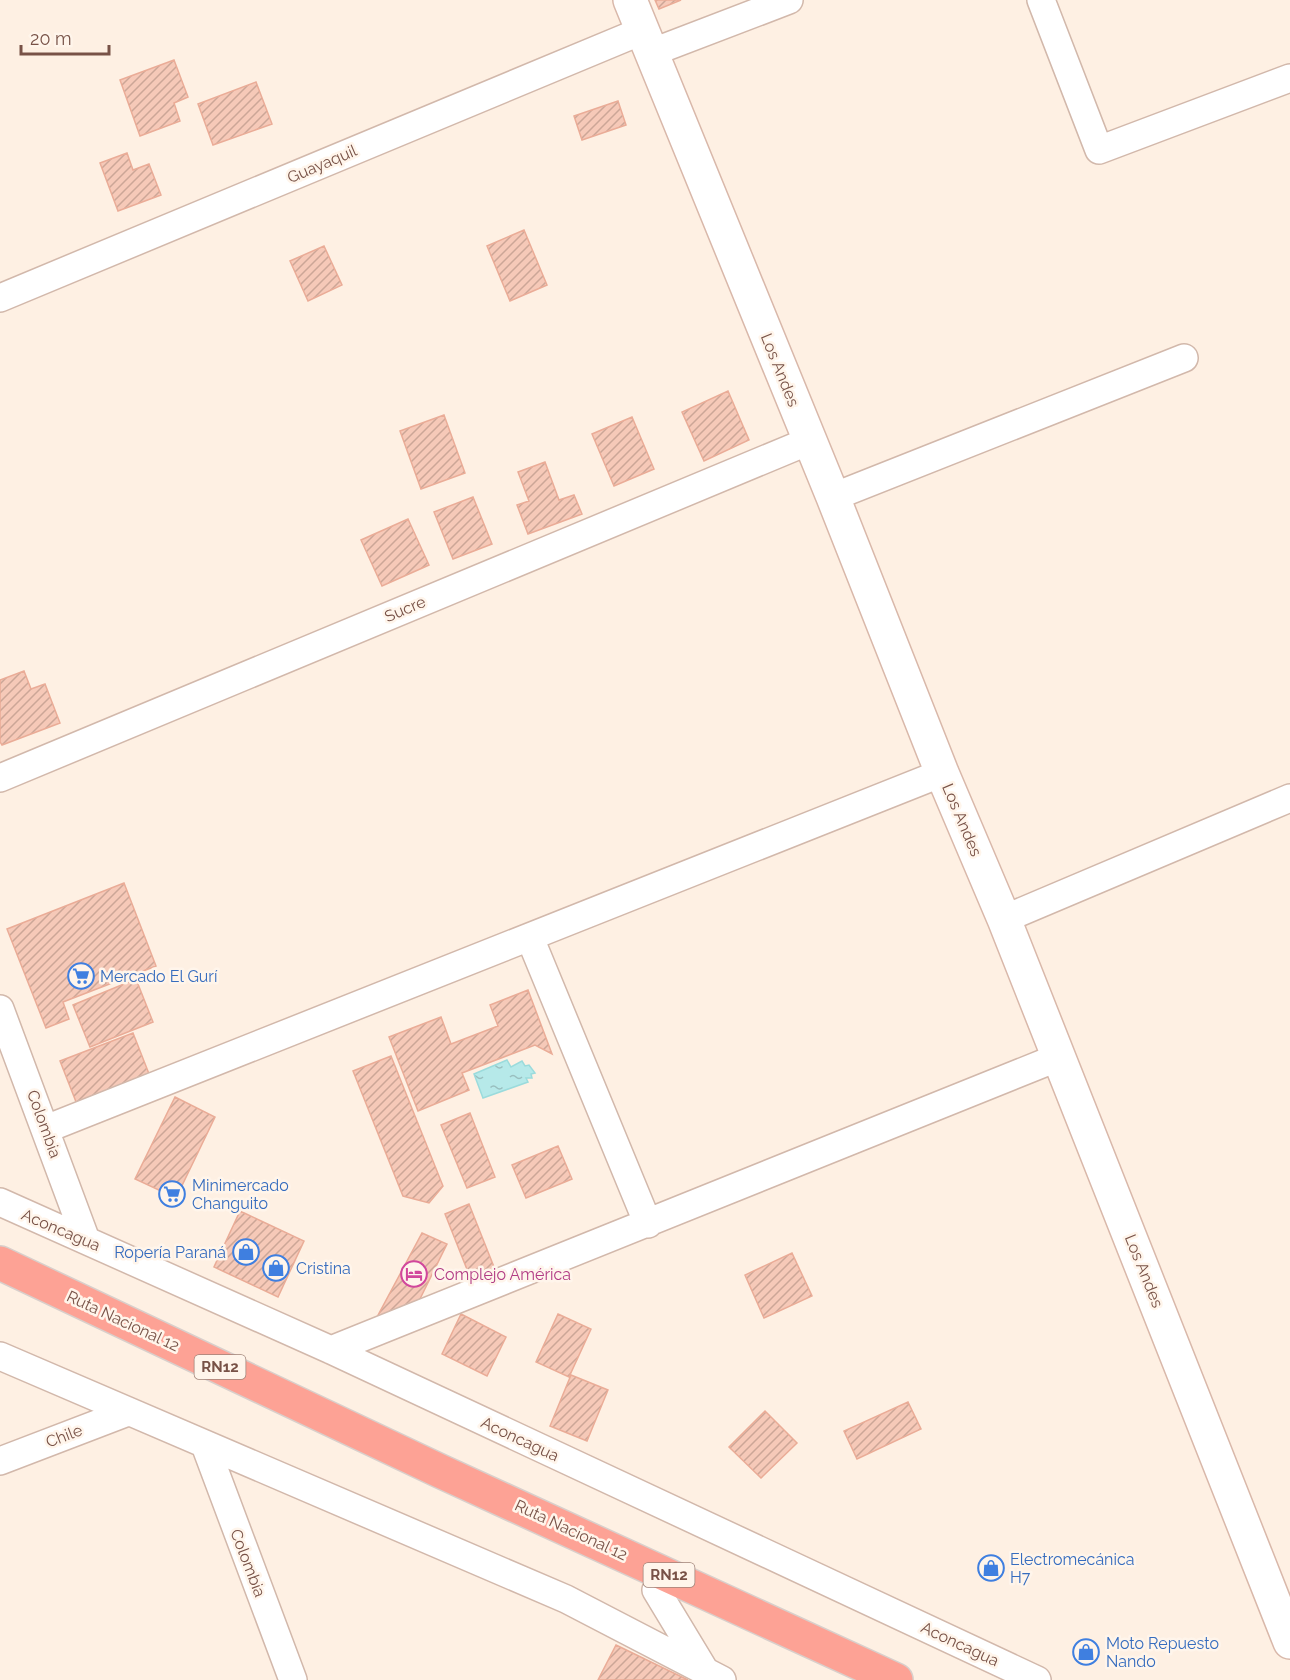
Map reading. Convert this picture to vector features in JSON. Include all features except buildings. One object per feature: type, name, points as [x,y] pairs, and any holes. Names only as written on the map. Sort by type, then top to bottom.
[{"type":"highway","name":"Ruta Nacional 12","points":[[0,1263],[440,1471],[896,1680]]},
{"type":"highway","name":"Ruta Nacional 12","points":[[440,1471],[656,1590],[850,1680]]},
{"type":"main road","name":"Los Andes","points":[[630,0],[833,497],[942,773],[1004,919],[1290,1642]]},
{"type":"street","name":"Guayaquil","points":[[0,298],[648,41],[789,0]]},
{"type":"street","points":[[1041,0],[1098,150],[1290,78]]},
{"type":"street","points":[[833,497],[1184,358]]},
{"type":"street","name":"Sucre","points":[[0,778],[809,441]]},
{"type":"street","points":[[46,1130],[942,773]]},
{"type":"street","points":[[1004,919],[1290,798]]},
{"type":"street","points":[[530,938],[648,1224]]},
{"type":"street","name":"Colombia","points":[[0,1008],[86,1240]]},
{"type":"street","points":[[331,1350],[1059,1057]]},
{"type":"street","name":"Aconcagua","points":[[0,1202],[331,1350],[1037,1680]]},
{"type":"street","points":[[0,1356],[566,1599],[714,1675]]},
{"type":"street","name":"Chile","points":[[0,1461],[128,1412]]},
{"type":"street","name":"Colombia","points":[[204,1445],[293,1680]]},
{"type":"street","points":[[656,1590],[714,1675]]},
{"type":"water","points":[[507,1060],[511,1067],[522,1061],[525,1066],[529,1065],[535,1073],[531,1074],[532,1078],[526,1078],[528,1082],[483,1098],[474,1074]]},
{"type":"place","name":"Mercado El Gurí","points":[[81,976]]},
{"type":"place","name":"Minimercado Changuito","points":[[172,1194]]},
{"type":"place","name":"Ropería Paraná","points":[[246,1252]]},
{"type":"place","name":"Cristina","points":[[276,1268]]},
{"type":"place","name":"Complejo América","points":[[414,1274]]},
{"type":"place","name":"Electromecánica H7","points":[[991,1568]]},
{"type":"place","name":"Moto Repuesto Nando","points":[[1086,1652]]}]
